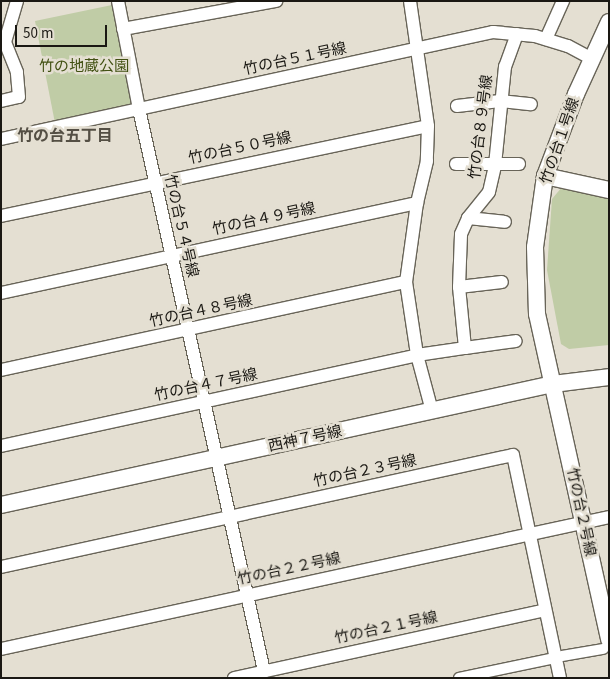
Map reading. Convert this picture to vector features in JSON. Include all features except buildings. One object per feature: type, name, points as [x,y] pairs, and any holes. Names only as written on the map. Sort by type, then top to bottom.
[{"type":"street","points":[[1,101],[20,97],[17,72],[3,43],[17,1]]},
{"type":"street","name":"竹の台５４号線","points":[[118,1],[155,183],[264,671]]},
{"type":"street","points":[[124,29],[276,1]]},
{"type":"street","points":[[410,1],[428,126],[427,161],[417,203],[406,282],[417,355],[432,410]]},
{"type":"street","points":[[546,40],[563,1]]},
{"type":"street","name":"竹の台１号線","points":[[553,384],[537,314],[535,247],[545,176],[609,22]]},
{"type":"street","name":"竹の台５１号線","points":[[1,139],[493,32],[535,36],[568,46],[592,59]]},
{"type":"street","name":"竹の台８９号線","points":[[465,348],[459,286],[462,234],[468,218],[489,192],[495,165],[500,101],[505,67],[517,34]]},
{"type":"street","points":[[457,106],[500,101],[531,104]]},
{"type":"street","name":"竹の台５０号線","points":[[1,216],[428,126]]},
{"type":"street","points":[[456,164],[519,164]]},
{"type":"street","points":[[545,176],[609,190]]},
{"type":"street","name":"竹の台４９号線","points":[[1,293],[417,203]]},
{"type":"street","points":[[468,218],[505,222]]},
{"type":"street","name":"竹の台４８号線","points":[[1,370],[188,331],[406,282]]},
{"type":"street","points":[[459,286],[502,282]]},
{"type":"street","points":[[417,355],[516,341]]},
{"type":"street","name":"竹の台４７号線","points":[[1,446],[417,355]]},
{"type":"street","name":"西神７号線","points":[[1,506],[553,384],[609,377]]},
{"type":"street","name":"竹の台２号線","points":[[553,384],[607,638]]},
{"type":"street","name":"竹の台２３号線","points":[[1,567],[514,455],[560,678]]},
{"type":"street","name":"竹の台２２号線","points":[[1,649],[246,595],[531,536],[609,517]]},
{"type":"street","name":"竹の台２１号線","points":[[234,678],[545,610]]},
{"type":"street","points":[[562,656],[607,638]]},
{"type":"street","points":[[459,678],[550,659]]},
{"type":"green space","name":"竹の地蔵公園","points":[[112,5],[132,102],[129,107],[55,123],[35,21]]},
{"type":"green space","points":[[562,187],[609,194],[609,345],[569,349],[561,344],[547,270],[552,199]]},
{"type":"district","name":"竹の台五丁目","points":[[65,136]]}]
